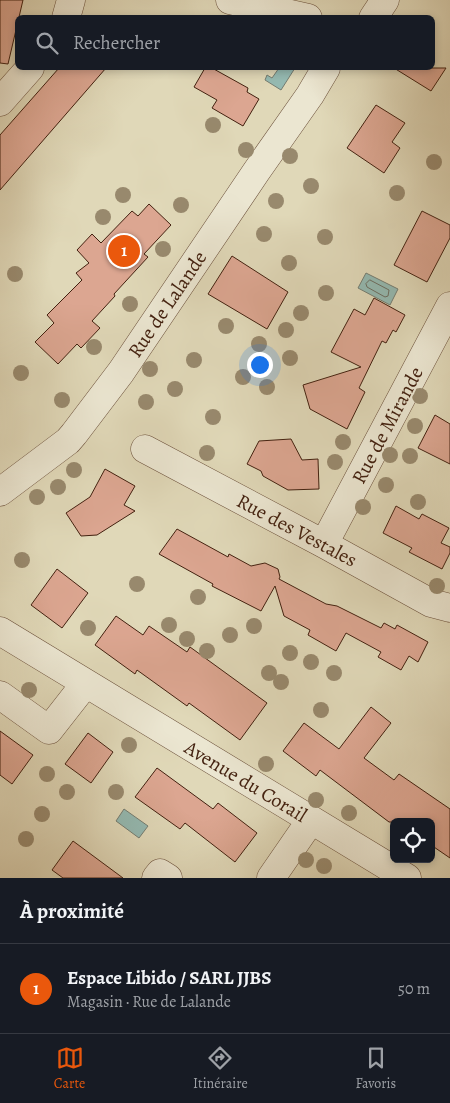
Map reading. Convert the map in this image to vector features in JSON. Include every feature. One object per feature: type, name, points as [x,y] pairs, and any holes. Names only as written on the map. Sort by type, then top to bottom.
[{"type":"street","points":[[67,15],[71,0]]},
{"type":"street","points":[[230,0],[295,15]]},
{"type":"street","points":[[356,15],[364,0]]},
{"type":"street","points":[[375,15],[385,0]]},
{"type":"street","points":[[0,102],[28,70]]},
{"type":"street","name":"Rue de Lalande","points":[[0,492],[68,441],[74,434],[121,372],[250,180],[310,95],[325,70]]},
{"type":"street","name":"Rue de Lalande","points":[[310,95],[335,70]]},
{"type":"street","name":"Rue de Mirande","points":[[324,544],[450,306]]},
{"type":"street","name":"Rue des Vestales","points":[[145,450],[324,544],[431,603],[450,608]]},
{"type":"street","name":"Avenue du Corail","points":[[0,632],[407,878]]},
{"type":"street","points":[[0,696],[49,730],[84,684]]},
{"type":"street","points":[[271,878],[311,820]]},
{"type":"street","points":[[156,878],[160,872],[168,878]]},
{"type":"water","points":[[278,70],[294,70],[281,90],[265,80],[267,75],[272,78]]},
{"type":"water","points":[[366,273],[398,289],[390,305],[358,288]]},
{"type":"water","points":[[124,809],[148,826],[139,838],[116,821]]},
{"type":"building","points":[[0,0],[23,0],[19,15],[15,15],[15,34],[8,64],[0,63]]},
{"type":"building","points":[[435,68],[446,68],[431,91],[397,70],[435,70]]},
{"type":"building","points":[[57,70],[104,70],[0,190],[0,135]]},
{"type":"building","points":[[204,70],[216,70],[248,88],[247,92],[259,99],[243,126],[212,108],[217,100],[194,87]]},
{"type":"building","points":[[376,105],[405,123],[392,142],[400,148],[384,173],[347,148]]},
{"type":"building","points":[[149,204],[171,225],[144,254],[148,257],[92,321],[100,328],[81,348],[77,344],[58,364],[35,342],[54,323],[47,315],[82,280],[76,273],[89,263],[77,250],[92,234],[101,243],[132,211],[138,216]]},
{"type":"building","points":[[422,211],[450,225],[450,238],[427,282],[394,265]]},
{"type":"building","points":[[232,256],[288,292],[267,329],[208,294]]},
{"type":"building","points":[[374,298],[405,315],[396,332],[393,330],[386,343],[382,341],[359,388],[365,392],[347,429],[310,409],[303,385],[361,367],[331,352],[354,309],[365,315]]},
{"type":"building","points":[[435,415],[450,424],[450,464],[418,448]]},
{"type":"building","points":[[291,439],[302,460],[318,459],[319,489],[288,490],[263,476],[261,471],[247,464],[259,441]]},
{"type":"building","points":[[105,469],[135,486],[124,505],[135,511],[97,535],[81,536],[66,513],[90,497]]},
{"type":"building","points":[[396,506],[419,519],[422,514],[449,528],[441,543],[450,547],[450,553],[442,569],[409,552],[412,548],[383,533]]},
{"type":"building","points":[[177,529],[228,557],[229,554],[251,566],[265,563],[278,569],[279,579],[326,604],[337,606],[381,628],[384,623],[395,629],[397,625],[428,642],[418,662],[409,656],[401,670],[378,657],[381,652],[346,633],[336,651],[308,635],[310,630],[284,616],[275,586],[261,611],[212,586],[213,584],[159,554]]},
{"type":"building","points":[[57,569],[88,593],[62,628],[31,605]]},
{"type":"building","points":[[116,616],[143,635],[149,626],[187,652],[190,647],[267,703],[240,740],[189,703],[187,706],[137,670],[135,674],[95,645]]},
{"type":"building","points":[[371,707],[391,723],[364,758],[394,780],[399,774],[450,809],[450,858],[435,848],[435,818],[390,818],[389,822],[320,770],[316,776],[283,751],[304,723],[339,749]]},
{"type":"building","points":[[0,731],[33,755],[12,784],[0,775]]},
{"type":"building","points":[[88,733],[113,752],[91,783],[65,764]]},
{"type":"building","points":[[157,768],[213,809],[218,803],[257,833],[235,862],[185,823],[180,829],[135,797]]},
{"type":"building","points":[[73,841],[123,878],[63,878],[52,870]]},
{"type":"place","name":"Espace Libido / SARL JJBS","points":[[124,251]]}]
